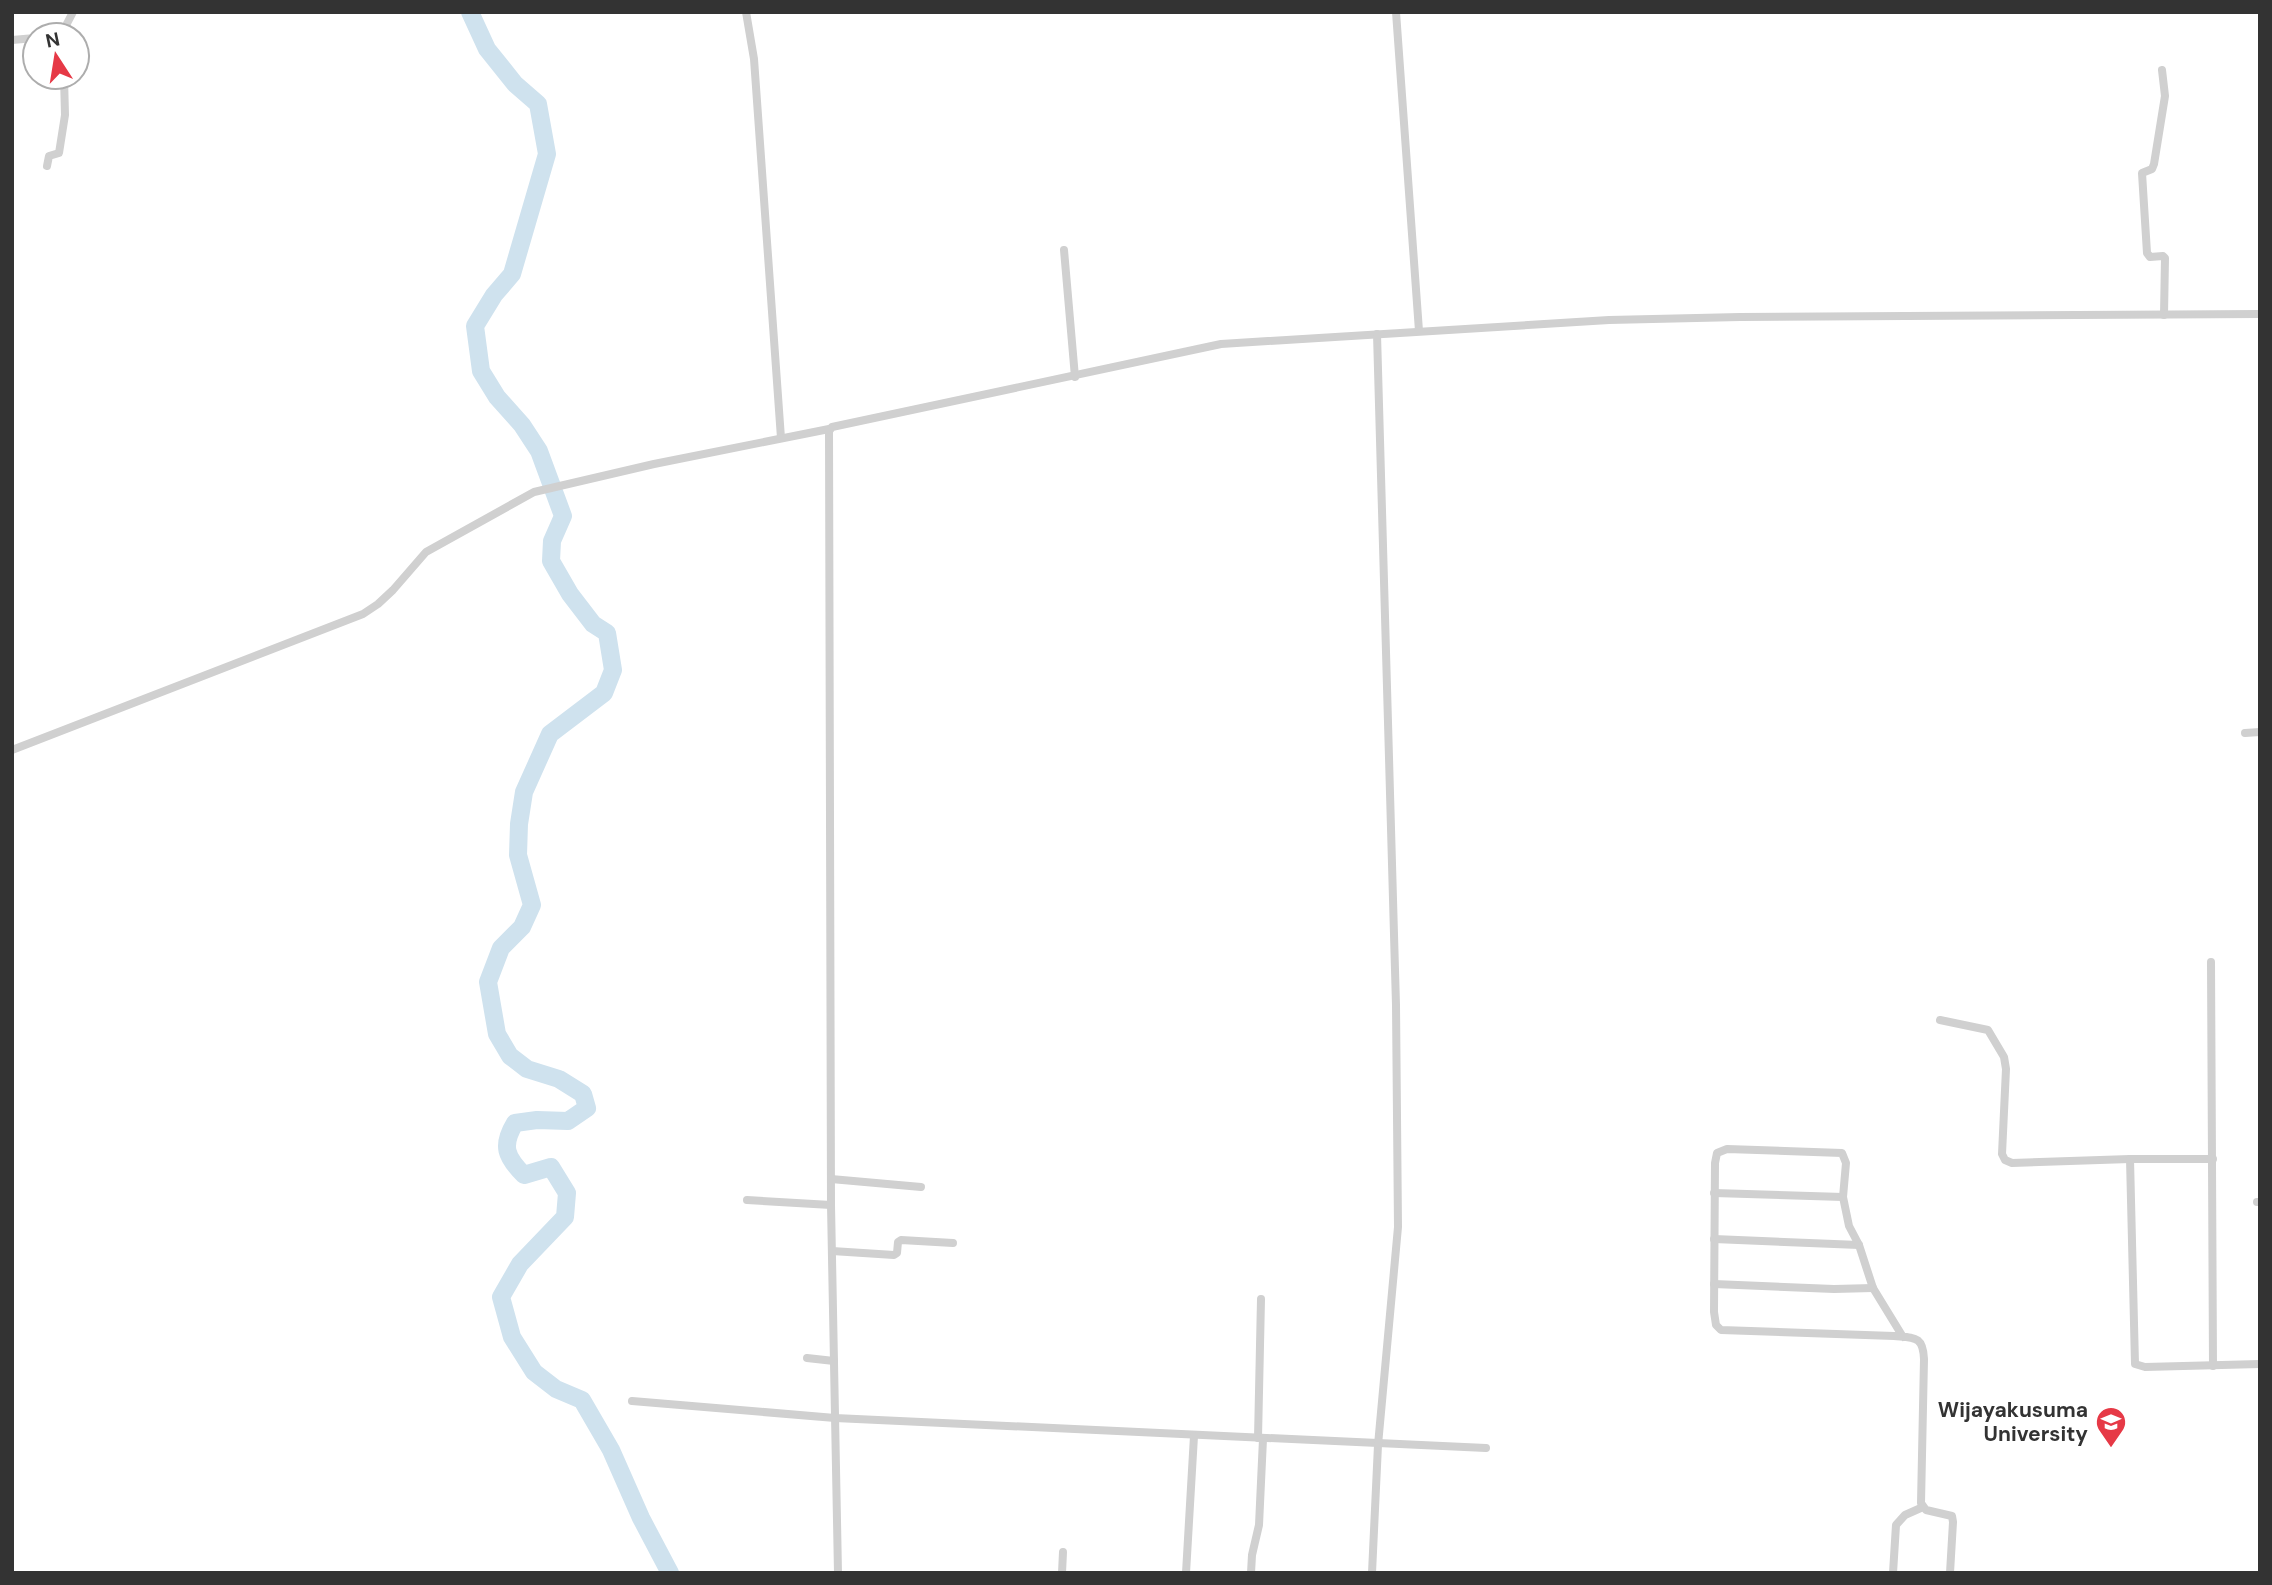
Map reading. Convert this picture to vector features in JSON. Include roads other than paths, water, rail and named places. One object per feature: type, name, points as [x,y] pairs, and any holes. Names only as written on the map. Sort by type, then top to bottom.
[{"type":"street","points":[[746,12],[754,59],[780,438]]},
{"type":"street","points":[[1396,12],[1419,331]]},
{"type":"street","points":[[2162,70],[2165,96],[2154,163],[2152,169],[2142,173],[2147,253],[2150,257],[2165,258],[2164,315]]},
{"type":"street","points":[[47,166],[49,156],[59,153],[64,130],[64,91]]},
{"type":"street","points":[[1064,250],[1075,377]]},
{"type":"street","points":[[12,750],[363,614],[393,590],[426,552],[534,492],[1221,345],[1609,320],[2260,314]]},
{"type":"street","points":[[1372,1573],[1378,1445],[1398,1213],[1396,1005],[1377,334]]},
{"type":"street","points":[[829,429],[831,1205],[838,1573]]},
{"type":"street","points":[[2245,733],[2260,732]]},
{"type":"street","points":[[2211,962],[2213,1366]]},
{"type":"street","points":[[1940,1020],[1988,1030],[2004,1057],[2005,1160],[2012,1163],[2213,1159]]},
{"type":"street","points":[[1903,1337],[1873,1288],[1849,1226],[1843,1198],[1846,1163],[1842,1153],[1721,1150],[1717,1153],[1714,1163],[1714,1319],[1721,1330],[1903,1337],[1921,1342],[1923,1507],[1952,1516],[1950,1573]]},
{"type":"street","points":[[2130,1160],[2135,1364],[2139,1367],[2260,1364]]},
{"type":"street","points":[[831,1179],[921,1187]]},
{"type":"street","points":[[1714,1193],[1843,1198]]},
{"type":"street","points":[[747,1200],[831,1205]]},
{"type":"street","points":[[1714,1239],[1858,1245]]},
{"type":"street","points":[[832,1251],[894,1255],[901,1240],[953,1243]]},
{"type":"street","points":[[1714,1284],[1873,1288]]},
{"type":"street","points":[[1251,1573],[1259,1525],[1261,1299]]},
{"type":"street","points":[[807,1358],[834,1361]]},
{"type":"street","points":[[632,1401],[835,1418],[1486,1448]]},
{"type":"street","points":[[1186,1573],[1194,1436]]},
{"type":"street","points":[[1893,1573],[1896,1525],[1905,1515],[1923,1507]]},
{"type":"street","points":[[1062,1573],[1063,1552]]},
{"type":"waterway","points":[[470,12],[487,49],[515,84],[538,104],[547,154],[512,274],[494,295],[475,326],[481,371],[497,397],[522,425],[539,451],[563,516],[552,541],[551,561],[570,594],[593,624],[607,633],[613,670],[604,693],[550,734],[524,792],[518,855],[532,905],[522,927],[501,948],[488,982],[497,1034],[510,1056],[527,1069],[559,1079],[583,1094],[587,1108],[568,1121],[537,1120],[515,1123],[511,1131],[508,1151],[518,1169],[524,1175],[551,1167],[567,1193],[565,1217],[520,1264],[501,1297],[512,1337],[534,1372],[556,1389],[582,1400],[611,1450],[641,1518],[670,1573]]},
{"type":"place","name":"Wijayakusuma University","points":[[2111,1449]]}]
